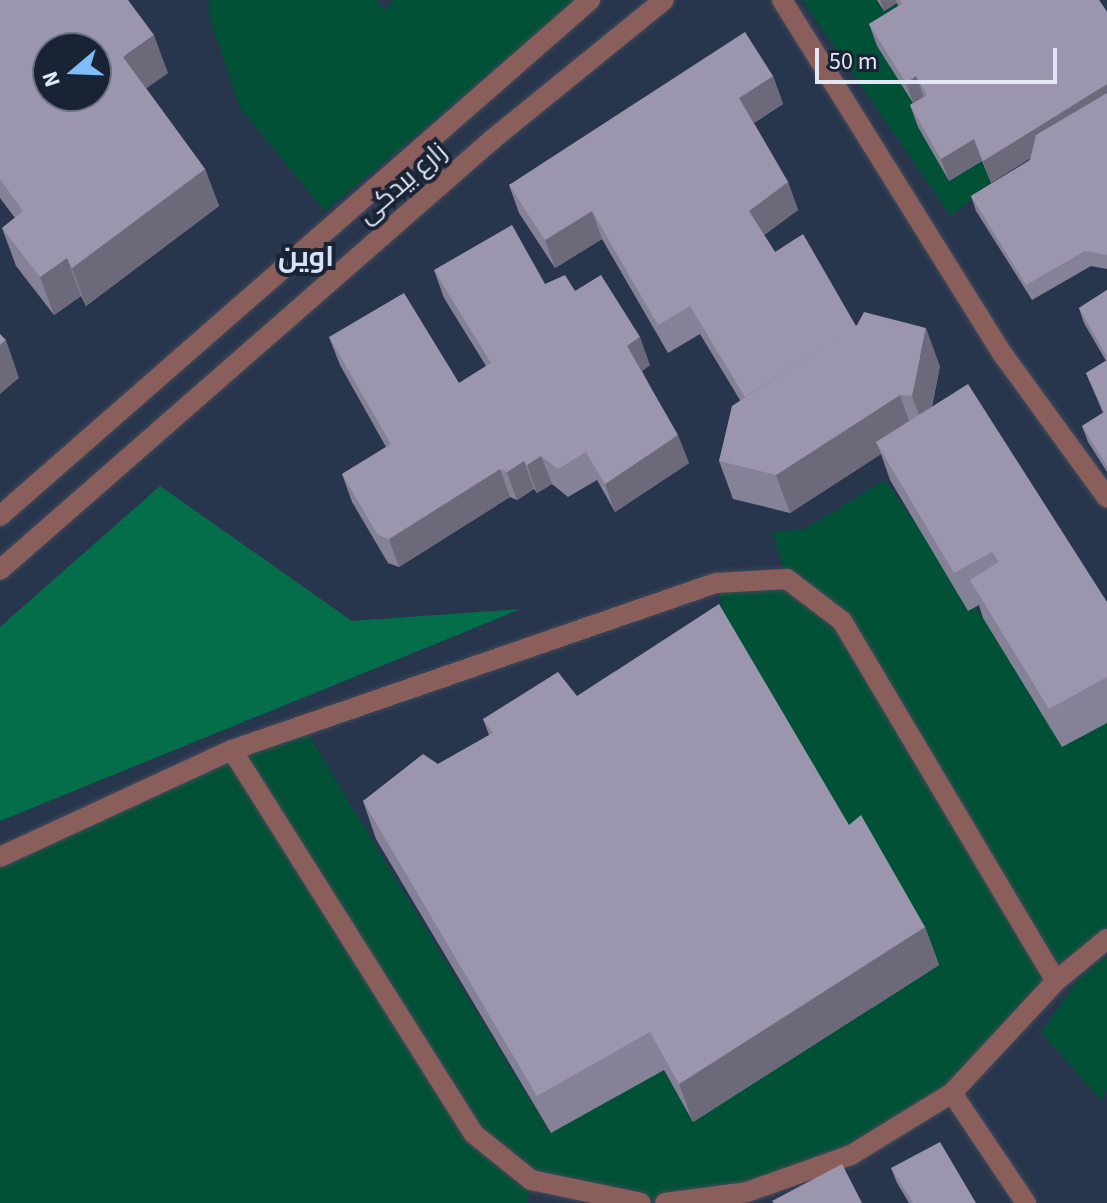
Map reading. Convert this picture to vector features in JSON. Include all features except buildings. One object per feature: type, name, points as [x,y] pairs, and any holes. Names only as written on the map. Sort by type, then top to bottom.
[{"type":"lane","name":"زارع بیدکی","points":[[0,516],[590,0]]},
{"type":"lane","name":"زارع بیدکی","points":[[0,570],[493,139],[664,0]]},
{"type":"lane","points":[[782,0],[1004,356],[1107,498]]},
{"type":"lane","points":[[0,857],[232,750],[716,583],[787,579],[842,621],[1056,981]]},
{"type":"lane","points":[[232,750],[474,1134],[531,1180],[641,1203]]},
{"type":"lane","points":[[665,1203],[747,1192],[851,1155],[952,1093],[1056,981],[1107,939]]},
{"type":"lane","points":[[952,1093],[1026,1203]]},
{"type":"shaded area","points":[[0,0],[1107,0],[1107,1203],[0,1203]]},
{"type":"green space","points":[[210,0],[377,0],[384,11],[393,0],[579,0],[325,211],[240,108],[209,16]]},
{"type":"green space","points":[[802,0],[877,0],[884,11],[897,3],[910,26],[918,127],[949,180],[982,161],[991,183],[951,216]]},
{"type":"green space","points":[[885,480],[983,618],[1107,720],[1107,939],[952,1093],[851,1155],[665,1203],[531,1181],[527,1203],[0,1203],[0,857],[303,726],[550,1133],[863,863],[732,642],[716,583],[787,578],[772,532],[805,529]]},
{"type":"green space","points":[[160,486],[352,621],[521,609],[0,821],[0,627]]},
{"type":"green space","points":[[1107,956],[1107,1087],[1102,1101],[1041,1032],[1082,975]]},
{"type":"district","name":"اوین","points":[[306,257]]}]
